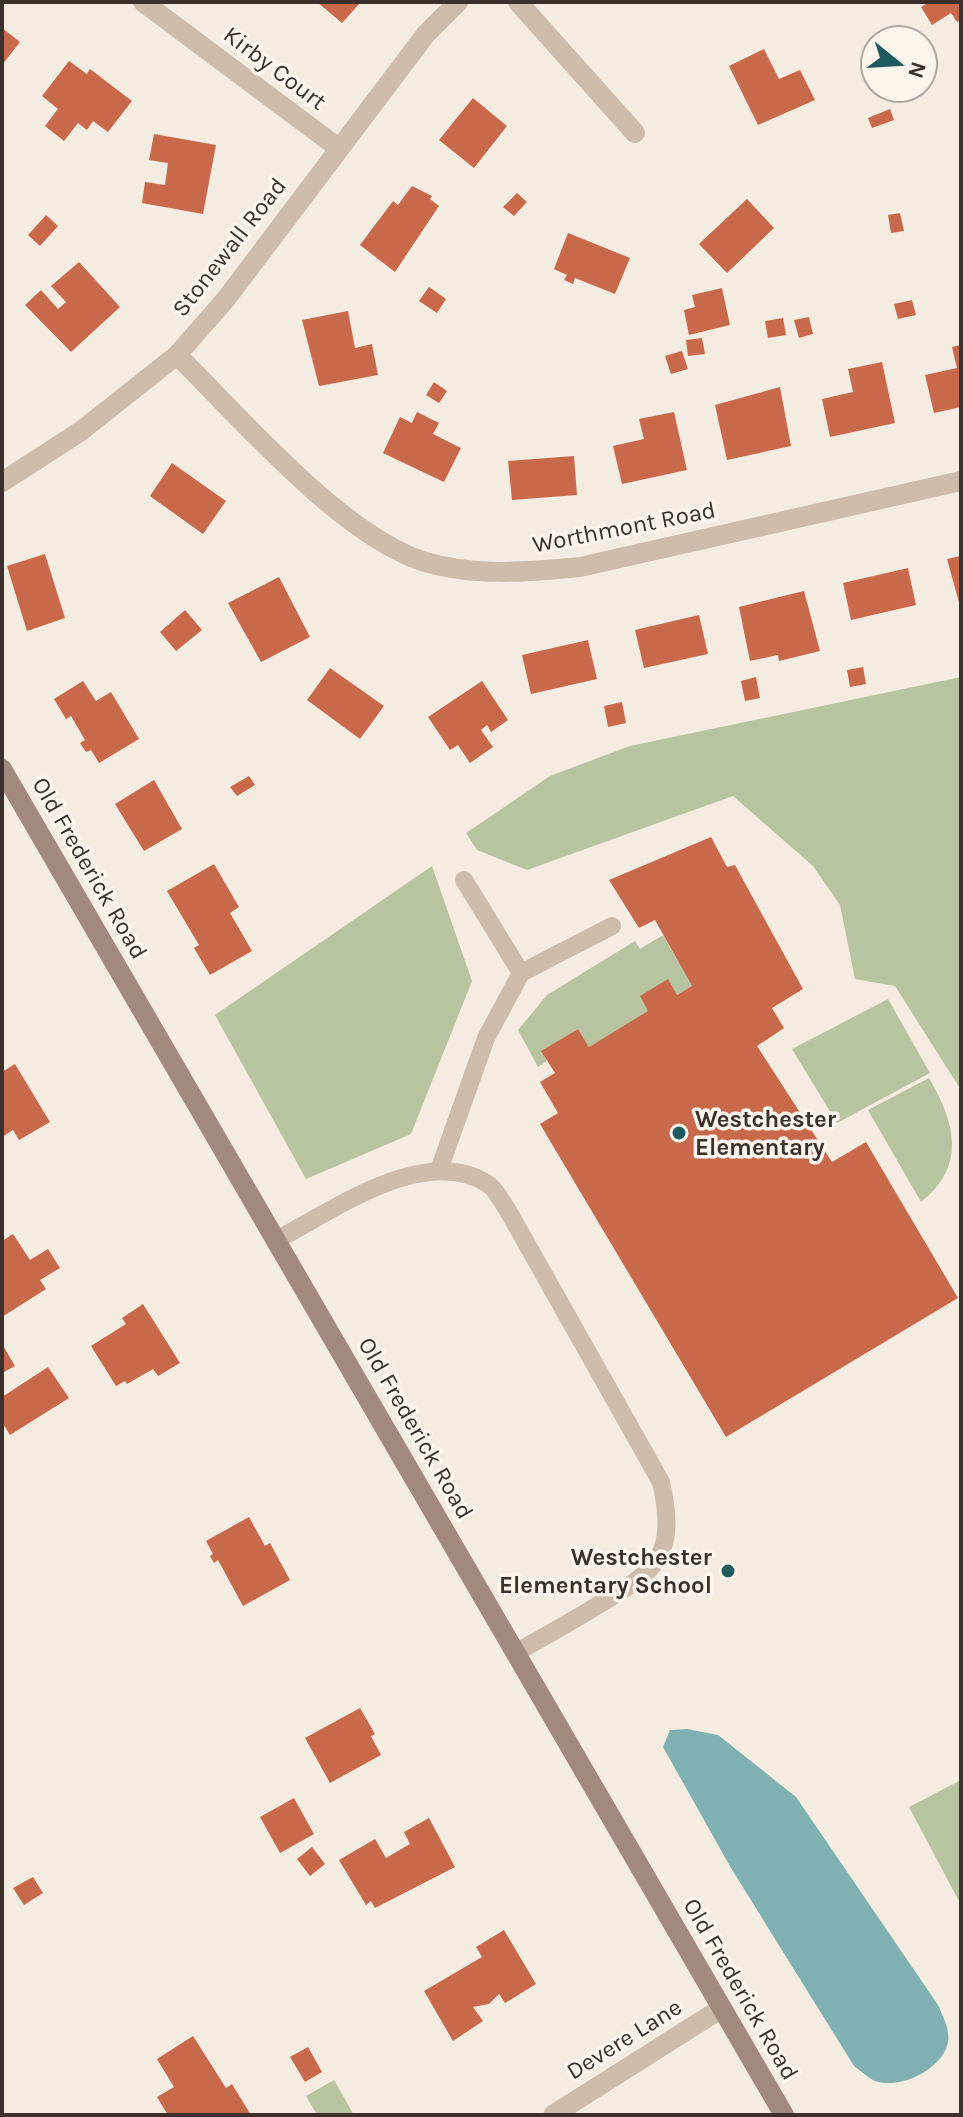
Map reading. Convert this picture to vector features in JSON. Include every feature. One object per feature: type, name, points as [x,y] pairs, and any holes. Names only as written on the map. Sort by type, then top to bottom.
[{"type":"street","name":"Kirby Court","points":[[143,2],[337,147]]},
{"type":"street","name":"Stonewall Road","points":[[2,482],[81,431],[177,355],[226,299],[337,147],[426,34],[458,2]]},
{"type":"street","points":[[518,2],[635,133]]},
{"type":"street","name":"Worthmont Road","points":[[177,355],[324,500],[370,535],[422,561],[475,571],[525,572],[580,567],[961,481]]},
{"type":"street","name":"Old Frederick Road","points":[[2,769],[278,1239],[784,2115]]},
{"type":"street","name":"Devere Lane","points":[[553,2115],[722,2008]]},
{"type":"lane","points":[[464,880],[521,973]]},
{"type":"lane","points":[[439,1170],[486,1038],[521,973],[612,926]]},
{"type":"lane","points":[[278,1239],[403,1176],[439,1170],[463,1173],[490,1185],[661,1482],[667,1509],[667,1535],[660,1557],[642,1580],[515,1653]]},
{"type":"green space","points":[[961,677],[961,1090],[895,986],[855,979],[840,905],[813,866],[733,796],[527,870],[477,850],[466,833],[550,776],[630,746]]},
{"type":"green space","points":[[432,866],[472,981],[411,1134],[306,1179],[215,1015]]},
{"type":"green space","points":[[663,935],[692,986],[589,1047],[578,1029],[542,1051],[547,1061],[538,1067],[518,1030],[547,995],[635,941],[640,949]]},
{"type":"green space","points":[[888,999],[930,1073],[837,1123],[792,1049]]},
{"type":"green space","points":[[929,1078],[946,1114],[952,1146],[944,1175],[921,1202],[868,1110]]},
{"type":"green space","points":[[961,1780],[961,1905],[909,1807]]},
{"type":"green space","points":[[334,2080],[354,2115],[317,2115],[306,2096]]},
{"type":"water","points":[[687,1729],[718,1735],[796,1797],[938,2005],[947,2028],[948,2042],[938,2061],[929,2069],[908,2080],[885,2083],[872,2080],[854,2066],[731,1868],[663,1747],[670,1730]]},
{"type":"building","points":[[317,2],[361,2],[342,23]]},
{"type":"building","points":[[929,2],[961,2],[961,19],[957,22],[951,13],[931,24],[921,7]]},
{"type":"building","points":[[2,28],[20,42],[2,65]]},
{"type":"building","points":[[764,49],[779,79],[800,70],[815,100],[758,125],[729,66]]},
{"type":"building","points":[[69,61],[87,74],[90,69],[132,101],[108,132],[93,121],[87,130],[78,123],[64,141],[45,126],[58,109],[42,96]]},
{"type":"building","points":[[473,98],[507,126],[474,168],[439,140]]},
{"type":"building","points":[[890,109],[894,120],[872,128],[868,118]]},
{"type":"building","points":[[154,134],[216,145],[203,214],[142,203],[145,182],[165,185],[168,163],[149,160]]},
{"type":"building","points":[[412,186],[432,196],[430,199],[439,206],[395,272],[360,245],[393,201],[398,205]]},
{"type":"building","points":[[517,193],[527,202],[514,216],[503,207]]},
{"type":"building","points":[[747,199],[774,228],[727,273],[699,244]]},
{"type":"building","points":[[900,213],[904,231],[891,233],[888,215]]},
{"type":"building","points":[[46,215],[58,226],[40,246],[28,235]]},
{"type":"building","points":[[568,233],[630,258],[615,294],[575,278],[573,284],[564,280],[567,275],[554,269]]},
{"type":"building","points":[[79,262],[120,307],[71,352],[25,305],[41,290],[58,309],[66,302],[51,286]]},
{"type":"building","points":[[429,287],[446,299],[437,313],[419,301]]},
{"type":"building","points":[[722,288],[730,325],[689,335],[684,310],[695,307],[692,295]]},
{"type":"building","points":[[912,300],[916,315],[898,319],[894,304]]},
{"type":"building","points":[[348,311],[355,348],[372,344],[378,375],[319,386],[302,320]]},
{"type":"building","points":[[809,317],[813,334],[799,338],[794,320]]},
{"type":"building","points":[[783,318],[786,335],[768,338],[765,321]]},
{"type":"building","points":[[702,338],[705,354],[688,356],[686,340]]},
{"type":"building","points":[[961,345],[961,407],[934,413],[925,375],[957,368],[952,347]]},
{"type":"building","points":[[682,351],[688,369],[671,374],[665,356]]},
{"type":"building","points":[[882,362],[895,423],[830,437],[822,399],[853,392],[848,369]]},
{"type":"building","points":[[434,382],[447,391],[439,403],[426,395]]},
{"type":"building","points":[[780,387],[791,446],[727,460],[715,405]]},
{"type":"building","points":[[417,412],[439,423],[433,434],[461,448],[444,482],[383,453],[400,417],[412,423]]},
{"type":"building","points":[[674,412],[687,470],[622,484],[613,446],[644,439],[639,419]]},
{"type":"building","points":[[574,456],[577,495],[512,500],[508,461]]},
{"type":"building","points":[[172,463],[226,501],[203,534],[150,496]]},
{"type":"building","points":[[45,554],[65,618],[27,631],[7,566]]},
{"type":"building","points":[[961,556],[961,606],[960,606],[947,559]]},
{"type":"building","points":[[908,568],[916,605],[851,620],[843,583]]},
{"type":"building","points":[[279,577],[310,637],[261,662],[228,603]]},
{"type":"building","points":[[804,591],[820,651],[779,661],[778,655],[750,661],[739,607]]},
{"type":"building","points":[[185,610],[202,630],[176,651],[160,632]]},
{"type":"building","points":[[699,615],[708,654],[644,668],[635,630]]},
{"type":"building","points":[[588,640],[597,679],[531,694],[522,655]]},
{"type":"building","points":[[863,667],[866,684],[850,687],[847,670]]},
{"type":"building","points":[[330,668],[384,706],[360,739],[307,700]]},
{"type":"building","points":[[756,677],[760,698],[745,701],[741,681]]},
{"type":"building","points":[[83,681],[96,701],[111,692],[139,739],[99,763],[91,750],[86,752],[80,743],[85,740],[71,716],[66,719],[54,699]]},
{"type":"building","points":[[482,681],[508,720],[491,732],[487,725],[481,730],[493,747],[470,763],[458,745],[450,750],[428,717]]},
{"type":"building","points":[[622,702],[626,723],[608,727],[604,706]]},
{"type":"building","points":[[249,776],[255,785],[237,796],[230,787]]},
{"type":"building","points":[[154,780],[182,829],[144,851],[115,804]]},
{"type":"building","name":"Westchester Elementary","points":[[711,837],[727,867],[735,865],[803,989],[772,1008],[784,1028],[757,1046],[832,1162],[866,1142],[958,1298],[726,1437],[540,1124],[558,1113],[540,1082],[555,1073],[541,1051],[578,1029],[589,1047],[648,1011],[640,996],[668,979],[677,995],[692,986],[655,920],[639,928],[609,880]]},
{"type":"building","points":[[214,864],[239,907],[230,913],[252,951],[210,975],[194,948],[199,945],[167,891]]},
{"type":"building","points":[[15,1064],[50,1122],[19,1140],[13,1130],[2,1137],[2,1072]]},
{"type":"building","points":[[13,1234],[30,1260],[48,1249],[60,1268],[40,1280],[46,1289],[2,1317],[2,1241]]},
{"type":"building","points":[[143,1304],[180,1363],[158,1376],[153,1369],[127,1384],[125,1381],[116,1386],[91,1346],[126,1324],[122,1318]]},
{"type":"building","points":[[2,1344],[15,1366],[2,1373]]},
{"type":"building","points":[[48,1367],[69,1398],[10,1435],[2,1422],[2,1397]]},
{"type":"building","points":[[249,1517],[265,1546],[270,1543],[290,1580],[243,1606],[218,1560],[214,1563],[210,1556],[213,1554],[206,1541]]},
{"type":"building","points":[[360,1708],[375,1734],[371,1736],[381,1755],[330,1783],[305,1738]]},
{"type":"building","points":[[294,1798],[314,1834],[280,1853],[260,1817]]},
{"type":"building","points":[[429,1818],[455,1867],[375,1908],[371,1901],[366,1905],[339,1860],[375,1839],[386,1858],[410,1844],[404,1832]]},
{"type":"building","points":[[312,1847],[325,1864],[310,1876],[297,1859]]},
{"type":"building","points":[[33,1877],[43,1893],[24,1905],[13,1888]]},
{"type":"building","points":[[504,1930],[536,1984],[505,2003],[499,1994],[489,2004],[473,2007],[483,2021],[453,2041],[424,1991],[482,1957],[476,1947]]},
{"type":"building","points":[[193,2036],[226,2088],[232,2084],[251,2115],[168,2115],[157,2097],[174,2087],[157,2059]]},
{"type":"building","points":[[308,2047],[322,2072],[305,2082],[290,2057]]},
{"type":"place","name":"Westchester Elementary","points":[[679,1133]]},
{"type":"place","name":"Westchester Elementary School","points":[[728,1571]]}]
